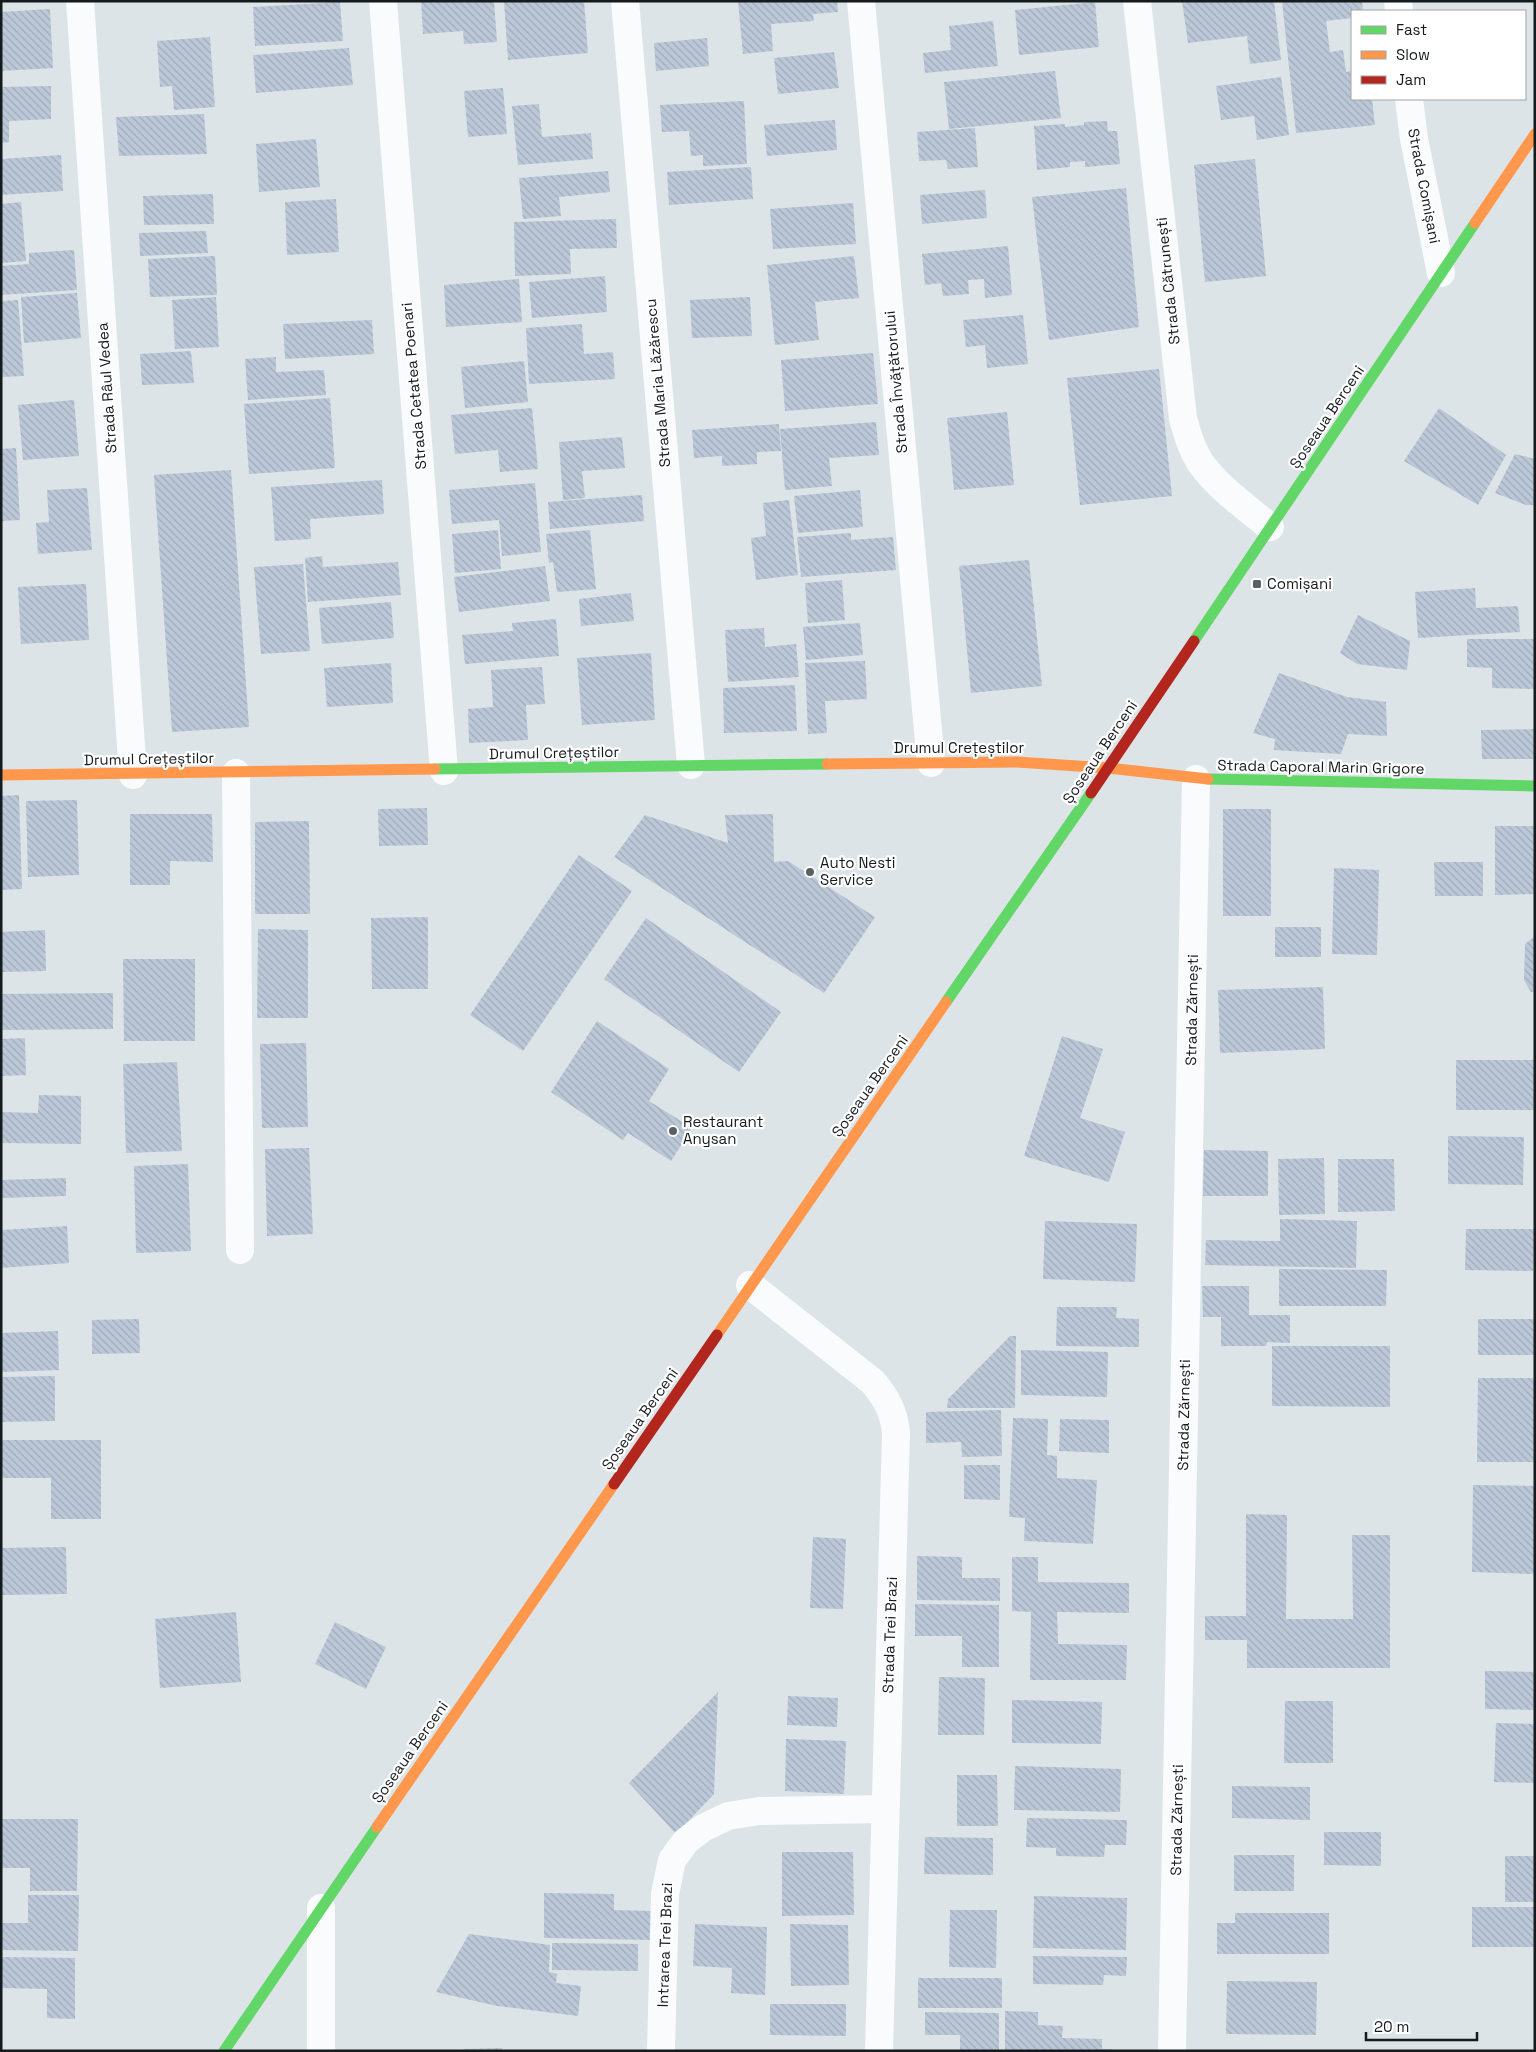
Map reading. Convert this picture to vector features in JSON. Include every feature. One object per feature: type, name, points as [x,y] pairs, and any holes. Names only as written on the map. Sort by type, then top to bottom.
[{"type":"main road","name":"Șoseaua Berceni","points":[[224,2051],[1108,768],[1535,134]]},
{"type":"main road","name":"Drumul Crețeștilor","points":[[1,775],[1017,762],[1108,768]]},
{"type":"main road","name":"Strada Caporal Marin Grigore","points":[[1108,768],[1196,779],[1535,786]]},
{"type":"street","name":"Strada Râul Vedea","points":[[80,1],[133,774]]},
{"type":"street","name":"Strada Cetatea Poenari","points":[[383,1],[444,770]]},
{"type":"street","name":"Strada Maria Lăzărescu","points":[[626,1],[692,765]]},
{"type":"street","name":"Strada Învățătorului","points":[[861,1],[931,763]]},
{"type":"street","name":"Strada Cătrunești","points":[[1138,1],[1183,418],[1189,440],[1201,464],[1226,490],[1270,527]]},
{"type":"street","name":"Strada Comișani","points":[[1409,100],[1414,139],[1441,273]]},
{"type":"street","points":[[236,773],[240,1250]]},
{"type":"street","name":"Strada Zărnești","points":[[1172,2051],[1196,779]]},
{"type":"street","name":"Strada Trei Brazi","points":[[750,1285],[873,1382],[882,1393],[894,1416],[896,1433],[879,2051]]},
{"type":"street","name":"Intrarea Trei Brazi","points":[[661,2051],[665,1894],[672,1860],[686,1841],[703,1828],[728,1816],[759,1811],[885,1809]]},
{"type":"street","points":[[321,1908],[322,2051]]},
{"type":"building","points":[[421,1],[494,1],[497,42],[464,44],[463,31],[423,34]]},
{"type":"building","points":[[504,1],[584,1],[588,53],[508,60]]},
{"type":"building","points":[[738,1],[837,1],[838,12],[813,14],[814,21],[771,24],[773,51],[743,54]]},
{"type":"building","points":[[1182,1],[1274,1],[1281,60],[1250,64],[1247,36],[1188,43]]},
{"type":"building","points":[[1282,1],[1362,1],[1363,10],[1351,10],[1351,18],[1326,21],[1330,52],[1343,50],[1346,72],[1351,71],[1351,100],[1372,100],[1375,125],[1296,133]]},
{"type":"building","points":[[340,2],[343,41],[255,46],[253,7]]},
{"type":"building","points":[[1095,2],[1099,47],[1019,55],[1015,10]]},
{"type":"building","points":[[50,9],[53,68],[1,71],[1,12]]},
{"type":"building","points":[[993,21],[998,66],[925,73],[923,53],[951,50],[949,26]]},
{"type":"building","points":[[210,37],[215,107],[174,110],[172,86],[160,87],[157,41]]},
{"type":"building","points":[[707,38],[709,66],[656,71],[654,43]]},
{"type":"building","points":[[349,48],[353,85],[256,93],[253,55]]},
{"type":"building","points":[[834,52],[839,88],[778,94],[774,58]]},
{"type":"building","points":[[1055,71],[1061,118],[949,129],[944,82]]},
{"type":"building","points":[[1281,77],[1289,135],[1257,140],[1254,116],[1221,120],[1216,86]]},
{"type":"building","points":[[51,86],[51,119],[9,121],[9,142],[1,143],[1,87]]},
{"type":"building","points":[[503,88],[507,134],[468,137],[464,91]]},
{"type":"building","points":[[744,101],[747,164],[703,166],[703,155],[691,156],[689,131],[662,132],[660,105]]},
{"type":"building","points":[[539,104],[542,137],[591,133],[593,159],[518,165],[512,106]]},
{"type":"building","points":[[204,114],[207,154],[119,156],[116,117]]},
{"type":"building","points":[[835,120],[837,150],[767,156],[764,125]]},
{"type":"building","points":[[1107,121],[1108,131],[1117,131],[1120,164],[1085,167],[1085,161],[1070,162],[1070,167],[1037,170],[1034,126],[1065,124],[1065,127],[1084,125],[1084,122]]},
{"type":"building","points":[[975,128],[978,167],[948,169],[946,160],[919,161],[917,132]]},
{"type":"building","points":[[316,139],[320,187],[259,192],[256,144]]},
{"type":"building","points":[[61,155],[63,191],[1,195],[1,159]]},
{"type":"building","points":[[1255,159],[1266,276],[1205,282],[1194,165]]},
{"type":"building","points":[[751,167],[753,199],[669,205],[667,172]]},
{"type":"building","points":[[608,171],[610,192],[559,197],[561,216],[523,219],[519,178]]},
{"type":"building","points":[[1126,188],[1139,327],[1049,340],[1032,197]]},
{"type":"building","points":[[985,190],[987,218],[922,224],[920,195]]},
{"type":"building","points":[[213,194],[214,224],[144,225],[143,196]]},
{"type":"building","points":[[336,199],[339,252],[287,255],[285,202]]},
{"type":"building","points":[[21,202],[26,261],[1,263],[1,204]]},
{"type":"building","points":[[853,203],[856,244],[773,249],[770,209]]},
{"type":"building","points":[[616,219],[617,248],[570,249],[571,274],[515,276],[514,222]]},
{"type":"building","points":[[206,231],[208,253],[140,256],[139,233]]},
{"type":"building","points":[[1008,246],[1012,295],[985,298],[984,279],[968,280],[969,294],[943,296],[941,283],[925,285],[922,254]]},
{"type":"building","points":[[74,250],[77,290],[1,295],[1,266],[29,264],[29,253]]},
{"type":"building","points":[[215,256],[217,295],[150,297],[148,259]]},
{"type":"building","points":[[854,256],[859,298],[815,302],[819,340],[775,345],[767,265]]},
{"type":"building","points":[[605,276],[607,312],[532,318],[529,282]]},
{"type":"building","points":[[519,279],[522,322],[446,327],[444,285]]},
{"type":"building","points":[[77,293],[81,338],[24,343],[21,297]]},
{"type":"building","points":[[216,297],[219,347],[175,349],[172,300]]},
{"type":"building","points":[[750,297],[752,336],[692,338],[690,300]]},
{"type":"building","points":[[18,300],[24,376],[1,377],[1,301]]},
{"type":"building","points":[[1023,315],[1028,364],[987,368],[985,345],[966,347],[963,320]]},
{"type":"building","points":[[372,320],[374,354],[285,359],[283,324]]},
{"type":"building","points":[[582,324],[584,354],[613,352],[615,379],[529,384],[526,328]]},
{"type":"building","points":[[191,351],[194,383],[142,385],[140,354]]},
{"type":"building","points":[[873,353],[878,404],[785,411],[781,360]]},
{"type":"building","points":[[276,357],[276,372],[324,370],[326,395],[248,400],[245,359]]},
{"type":"building","points":[[524,361],[528,402],[465,408],[461,367]]},
{"type":"building","points":[[1159,369],[1172,496],[1080,505],[1067,378]]},
{"type":"building","points":[[330,398],[335,468],[249,474],[244,404]]},
{"type":"building","points":[[74,400],[79,456],[23,460],[18,405]]},
{"type":"building","points":[[532,408],[538,469],[500,472],[498,450],[455,454],[451,415]]},
{"type":"building","points":[[1439,408],[1506,455],[1478,505],[1404,461]]},
{"type":"building","points":[[1007,412],[1014,485],[954,490],[947,418]]},
{"type":"building","points":[[876,422],[879,455],[829,458],[832,486],[785,490],[780,429]]},
{"type":"building","points":[[779,424],[781,451],[757,452],[757,464],[722,466],[722,456],[694,458],[692,430]]},
{"type":"building","points":[[622,437],[625,468],[582,471],[585,498],[563,500],[559,442]]},
{"type":"building","points":[[16,448],[20,520],[1,521],[1,449]]},
{"type":"building","points":[[1515,454],[1535,459],[1535,505],[1526,505],[1495,493]]},
{"type":"building","points":[[231,470],[249,727],[172,732],[154,475]]},
{"type":"building","points":[[382,480],[384,514],[310,519],[311,539],[275,541],[271,487]]},
{"type":"building","points":[[535,483],[541,552],[502,556],[499,520],[452,524],[449,490]]},
{"type":"building","points":[[87,488],[92,550],[38,554],[36,523],[49,522],[47,490]]},
{"type":"building","points":[[860,490],[863,527],[798,533],[794,496]]},
{"type":"building","points":[[642,495],[644,521],[550,529],[548,502]]},
{"type":"building","points":[[789,500],[798,575],[756,580],[751,538],[766,536],[763,503]]},
{"type":"building","points":[[498,530],[501,569],[455,573],[452,534]]},
{"type":"building","points":[[590,530],[596,589],[557,592],[553,562],[549,563],[546,534]]},
{"type":"building","points":[[851,533],[851,540],[893,537],[896,570],[801,577],[797,537]]},
{"type":"building","points":[[322,556],[323,567],[398,562],[401,595],[308,602],[305,558]]},
{"type":"building","points":[[1029,560],[1042,686],[971,693],[959,566]]},
{"type":"building","points":[[303,564],[310,651],[261,654],[254,567]]},
{"type":"building","points":[[545,566],[550,601],[459,612],[454,577]]},
{"type":"building","points":[[842,580],[845,620],[808,623],[805,583]]},
{"type":"building","points":[[86,584],[89,640],[21,644],[18,587]]},
{"type":"building","points":[[1475,588],[1476,608],[1518,606],[1520,632],[1418,638],[1415,592]]},
{"type":"building","points":[[631,593],[634,621],[581,626],[579,599]]},
{"type":"building","points":[[391,602],[394,638],[322,644],[319,608]]},
{"type":"building","points":[[1358,615],[1410,641],[1407,670],[1357,664],[1340,653]]},
{"type":"building","points":[[556,619],[559,656],[465,664],[462,635],[513,631],[512,623]]},
{"type":"building","points":[[860,623],[863,655],[806,660],[803,627]]},
{"type":"building","points":[[764,628],[765,647],[796,644],[799,677],[728,682],[725,630]]},
{"type":"building","points":[[1467,639],[1535,639],[1535,689],[1492,688],[1492,668],[1467,667]]},
{"type":"building","points":[[651,653],[655,720],[582,725],[577,658]]},
{"type":"building","points":[[865,661],[867,699],[825,701],[827,733],[808,734],[805,663]]},
{"type":"building","points":[[391,663],[393,703],[327,707],[324,668]]},
{"type":"building","points":[[542,667],[545,704],[526,705],[528,740],[469,743],[468,709],[493,707],[491,670]]},
{"type":"building","points":[[1279,673],[1347,697],[1386,702],[1387,736],[1348,734],[1341,754],[1274,750],[1275,739],[1253,733]]},
{"type":"building","points":[[795,685],[797,731],[724,733],[723,688]]},
{"type":"building","points":[[1535,729],[1535,759],[1482,759],[1481,730]]},
{"type":"building","points":[[19,795],[22,889],[1,890],[1,796]]},
{"type":"building","points":[[77,800],[79,875],[28,877],[26,801]]},
{"type":"building","points":[[427,808],[428,845],[379,846],[378,809]]},
{"type":"building","points":[[1223,809],[1271,809],[1271,916],[1223,916]]},
{"type":"building","points":[[130,814],[212,814],[213,862],[170,861],[170,885],[130,885]]},
{"type":"building","points":[[773,814],[774,862],[788,861],[875,917],[824,993],[614,857],[645,815],[728,843],[725,815]]},
{"type":"building","points":[[309,821],[310,914],[255,914],[255,822]]},
{"type":"building","points":[[1495,826],[1535,826],[1535,894],[1495,895]]},
{"type":"building","points":[[579,855],[632,891],[523,1051],[470,1015]]},
{"type":"building","points":[[1434,862],[1483,862],[1483,896],[1435,896]]},
{"type":"building","points":[[1334,868],[1379,870],[1377,955],[1332,954]]},
{"type":"building","points":[[428,917],[428,989],[372,989],[371,918]]},
{"type":"building","points":[[646,918],[781,1012],[739,1072],[604,979]]},
{"type":"building","points":[[1275,927],[1321,927],[1321,957],[1275,957]]},
{"type":"building","points":[[258,929],[308,930],[308,1018],[257,1018]]},
{"type":"building","points":[[45,930],[46,971],[1,972],[1,932]]},
{"type":"building","points":[[1535,936],[1535,992],[1531,992],[1524,980],[1525,944]]},
{"type":"building","points":[[123,959],[195,959],[195,1041],[124,1041]]},
{"type":"building","points":[[1323,987],[1325,1049],[1220,1053],[1218,990]]},
{"type":"building","points":[[113,993],[113,1029],[1,1030],[1,994]]},
{"type":"building","points":[[597,1021],[669,1069],[649,1101],[692,1128],[671,1161],[628,1133],[623,1140],[551,1092]]},
{"type":"building","points":[[1062,1036],[1103,1049],[1080,1118],[1125,1132],[1109,1182],[1024,1156]]},
{"type":"building","points":[[25,1038],[26,1075],[1,1076],[1,1039]]},
{"type":"building","points":[[306,1043],[308,1127],[262,1128],[260,1044]]},
{"type":"building","points":[[1456,1060],[1535,1060],[1535,1110],[1456,1110]]},
{"type":"building","points":[[177,1062],[182,1151],[126,1153],[123,1064]]},
{"type":"building","points":[[39,1095],[81,1096],[81,1144],[1,1143],[1,1112],[38,1113]]},
{"type":"building","points":[[1448,1136],[1524,1137],[1523,1185],[1448,1184]]},
{"type":"building","points":[[309,1148],[313,1234],[267,1236],[265,1149]]},
{"type":"building","points":[[1204,1150],[1268,1151],[1268,1196],[1203,1196]]},
{"type":"building","points":[[1324,1158],[1325,1214],[1279,1215],[1278,1159]]},
{"type":"building","points":[[1338,1159],[1394,1159],[1395,1211],[1338,1212]]},
{"type":"building","points":[[188,1164],[191,1251],[136,1253],[134,1166]]},
{"type":"building","points":[[66,1178],[66,1196],[1,1198],[1,1180]]},
{"type":"building","points":[[1280,1219],[1357,1221],[1356,1268],[1205,1265],[1206,1240],[1280,1241]]},
{"type":"building","points":[[1045,1221],[1137,1224],[1135,1282],[1043,1279]]},
{"type":"building","points":[[67,1226],[69,1263],[1,1268],[1,1230]]},
{"type":"building","points":[[1466,1229],[1534,1229],[1533,1271],[1465,1270]]},
{"type":"building","points":[[1279,1269],[1387,1270],[1386,1306],[1279,1306]]},
{"type":"building","points":[[1202,1286],[1249,1286],[1249,1315],[1290,1315],[1290,1343],[1267,1342],[1266,1346],[1221,1346],[1221,1317],[1203,1317]]},
{"type":"building","points":[[1057,1307],[1117,1307],[1116,1318],[1139,1319],[1139,1347],[1056,1346]]},
{"type":"building","points":[[139,1319],[140,1353],[92,1354],[92,1320]]},
{"type":"building","points":[[1478,1319],[1535,1319],[1535,1355],[1478,1355]]},
{"type":"building","points":[[58,1331],[59,1370],[1,1372],[1,1333]]},
{"type":"building","points":[[1010,1336],[1016,1336],[1015,1408],[947,1408],[948,1399]]},
{"type":"building","points":[[1272,1346],[1390,1346],[1390,1407],[1272,1406]]},
{"type":"building","points":[[1021,1350],[1108,1352],[1107,1397],[1021,1395]]},
{"type":"building","points":[[55,1376],[55,1421],[1,1422],[1,1377]]},
{"type":"building","points":[[1478,1378],[1535,1378],[1535,1462],[1477,1462]]},
{"type":"building","points":[[1001,1410],[1002,1456],[962,1457],[961,1442],[926,1443],[926,1412]]},
{"type":"building","points":[[1013,1418],[1048,1419],[1047,1455],[1057,1456],[1057,1478],[1097,1480],[1093,1544],[1024,1541],[1025,1518],[1009,1517]]},
{"type":"building","points":[[1060,1419],[1109,1420],[1109,1453],[1059,1451]]},
{"type":"building","points":[[1,1440],[101,1440],[101,1519],[51,1519],[51,1478],[1,1478]]},
{"type":"building","points":[[964,1465],[1000,1465],[1000,1500],[964,1499]]},
{"type":"building","points":[[1473,1485],[1535,1486],[1535,1574],[1472,1572]]},
{"type":"building","points":[[1246,1514],[1287,1515],[1286,1619],[1353,1619],[1352,1535],[1390,1535],[1390,1668],[1247,1668],[1247,1640],[1205,1640],[1205,1616],[1246,1616]]},
{"type":"building","points":[[813,1537],[846,1539],[843,1609],[810,1608]]},
{"type":"building","points":[[66,1547],[67,1594],[1,1595],[1,1548]]},
{"type":"building","points":[[917,1556],[962,1557],[962,1578],[1000,1578],[1000,1601],[917,1600]]},
{"type":"building","points":[[1012,1557],[1038,1557],[1038,1582],[1129,1583],[1129,1613],[1057,1612],[1058,1644],[1127,1645],[1126,1680],[1030,1680],[1031,1612],[1012,1611]]},
{"type":"building","points":[[915,1604],[999,1605],[999,1667],[962,1667],[962,1636],[915,1636]]},
{"type":"building","points":[[236,1612],[241,1682],[160,1688],[155,1619]]},
{"type":"building","points":[[335,1622],[386,1647],[366,1689],[315,1664]]},
{"type":"building","points":[[1485,1671],[1535,1672],[1535,1710],[1485,1709]]},
{"type":"building","points":[[939,1677],[985,1678],[984,1735],[938,1735]]},
{"type":"building","points":[[718,1692],[714,1794],[676,1834],[629,1783]]},
{"type":"building","points":[[788,1696],[838,1698],[837,1727],[787,1725]]},
{"type":"building","points":[[1012,1700],[1102,1702],[1101,1744],[1012,1743]]},
{"type":"building","points":[[1285,1701],[1333,1701],[1333,1763],[1284,1763]]},
{"type":"building","points":[[1496,1723],[1535,1724],[1535,1783],[1494,1782]]},
{"type":"building","points":[[786,1739],[846,1741],[844,1794],[785,1791]]},
{"type":"building","points":[[1015,1766],[1121,1769],[1120,1812],[1014,1810]]},
{"type":"building","points":[[957,1775],[997,1775],[998,1826],[957,1826]]},
{"type":"building","points":[[1232,1786],[1310,1787],[1310,1820],[1232,1818]]},
{"type":"building","points":[[1027,1818],[1127,1820],[1126,1845],[1105,1845],[1104,1857],[1056,1856],[1056,1848],[1026,1847]]},
{"type":"building","points":[[1,1819],[78,1819],[77,1891],[30,1891],[30,1868],[1,1868]]},
{"type":"building","points":[[1324,1832],[1381,1832],[1381,1866],[1324,1865]]},
{"type":"building","points":[[925,1837],[993,1838],[993,1875],[924,1874]]},
{"type":"building","points":[[782,1852],[853,1852],[854,1915],[782,1916]]},
{"type":"building","points":[[1234,1855],[1294,1855],[1294,1891],[1234,1891]]},
{"type":"building","points":[[1505,1856],[1535,1856],[1535,1902],[1505,1902]]},
{"type":"building","points":[[544,1893],[614,1894],[614,1910],[652,1911],[651,1940],[544,1938]]},
{"type":"building","points":[[28,1895],[79,1895],[78,1951],[1,1950],[1,1923],[28,1923]]},
{"type":"building","points":[[1034,1896],[1127,1898],[1126,1950],[1033,1948]]},
{"type":"building","points":[[1472,1907],[1535,1907],[1535,1947],[1472,1947]]},
{"type":"building","points":[[950,1910],[997,1910],[996,1968],[949,1967]]},
{"type":"building","points":[[1235,1913],[1329,1913],[1329,1954],[1217,1954],[1217,1923],[1235,1923]]},
{"type":"building","points":[[695,1924],[767,1927],[765,1995],[731,1993],[732,1968],[693,1966]]},
{"type":"building","points":[[790,1924],[848,1925],[849,1985],[791,1986]]},
{"type":"building","points":[[469,1934],[550,1945],[549,1972],[557,1974],[556,1983],[581,1986],[578,2016],[497,2006],[436,1992]]},
{"type":"building","points":[[552,1943],[638,1944],[638,1971],[552,1970]]},
{"type":"building","points":[[1033,1956],[1127,1957],[1126,1976],[1104,1975],[1103,1985],[1033,1984]]},
{"type":"building","points":[[1,1957],[75,1958],[75,2019],[47,2018],[47,1989],[1,1988]]},
{"type":"building","points":[[918,1978],[1002,1978],[1002,2008],[918,2008]]},
{"type":"building","points":[[1227,1981],[1317,1982],[1316,2035],[1226,2034]]},
{"type":"building","points":[[770,2004],[846,2004],[846,2036],[770,2035]]},
{"type":"building","points":[[1005,2011],[1038,2012],[1038,2025],[1063,2026],[1062,2038],[1102,2039],[1102,2049],[1112,2049],[1112,2051],[1012,2051],[1005,2049]]},
{"type":"building","points":[[925,2012],[999,2013],[999,2051],[960,2051],[960,2035],[925,2035]]},
{"type":"building","points":[[502,2048],[502,2051],[463,2051],[463,2049]]},
{"type":"traffic: fast","points":[[1194,641],[1475,223]]},
{"type":"traffic: fast","points":[[435,769],[827,764]]},
{"type":"traffic: fast","points":[[1208,779],[1535,786]]},
{"type":"traffic: fast","points":[[946,1002],[1091,793]]},
{"type":"traffic: fast","points":[[224,2051],[377,1827]]},
{"type":"traffic: slow","points":[[1475,223],[1535,134]]},
{"type":"traffic: slow","points":[[827,764],[1017,762],[1108,768],[1208,779]]},
{"type":"traffic: slow","points":[[1,775],[435,769]]},
{"type":"traffic: slow","points":[[717,1335],[946,1002]]},
{"type":"traffic: slow","points":[[377,1827],[614,1484]]},
{"type":"traffic: jam","points":[[1091,793],[1194,641]]},
{"type":"traffic: jam","points":[[614,1484],[717,1335]]},
{"type":"place","name":"Comișani","points":[[1257,584]]},
{"type":"place","name":"Auto Nesti Service","points":[[810,872]]},
{"type":"place","name":"Restaurant Anysan","points":[[673,1131]]}]
